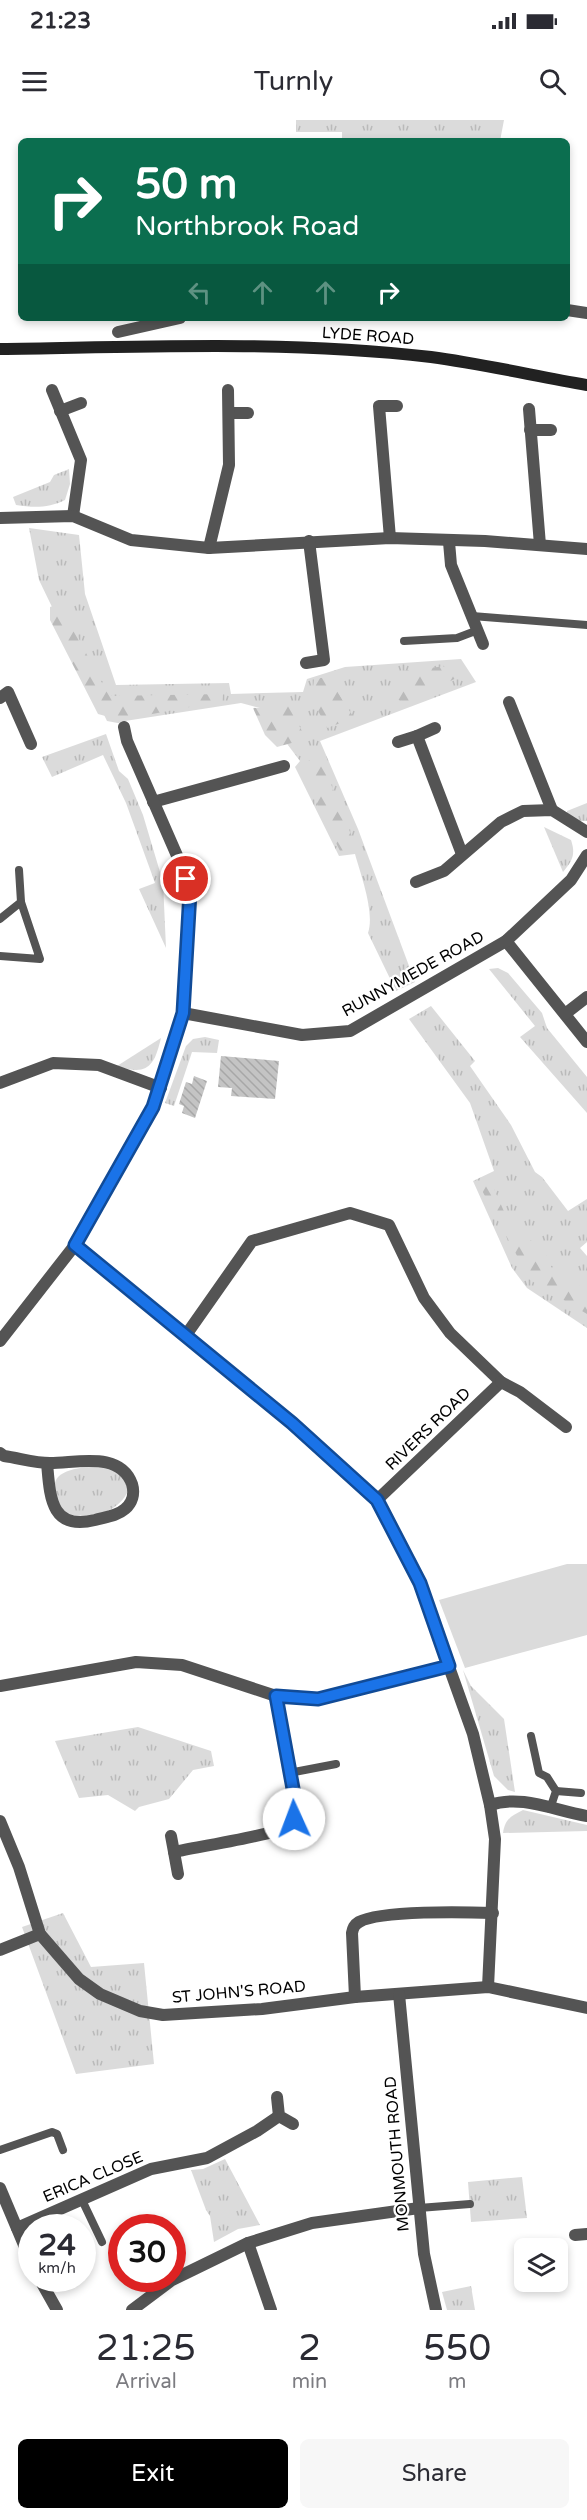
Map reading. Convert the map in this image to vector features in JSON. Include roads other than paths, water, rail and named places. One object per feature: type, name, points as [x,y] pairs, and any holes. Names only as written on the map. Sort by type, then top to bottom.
[{"type":"street","points":[[570,310],[587,313]]},
{"type":"street","points":[[118,332],[167,321]]},
{"type":"street","name":"LYDE ROAD","points":[[0,349],[236,346],[342,350],[431,357],[587,385]]},
{"type":"street","points":[[52,390],[81,460],[73,516]]},
{"type":"street","points":[[209,548],[229,465],[228,390]]},
{"type":"street","points":[[60,411],[81,403]]},
{"type":"street","points":[[390,538],[379,406],[397,405]]},
{"type":"street","points":[[529,409],[540,545]]},
{"type":"street","points":[[229,413],[248,412]]},
{"type":"street","points":[[530,430],[551,430]]},
{"type":"street","points":[[0,518],[73,516],[131,540],[209,548],[390,538],[449,542],[485,541],[587,549]]},
{"type":"street","points":[[306,663],[324,660],[309,541]]},
{"type":"street","points":[[449,542],[451,565],[483,644]]},
{"type":"street","points":[[0,698],[8,692],[32,744]]},
{"type":"street","points":[[509,702],[552,810],[587,832]]},
{"type":"street","points":[[0,1341],[75,1245],[153,1107],[161,1088],[183,1013],[190,892],[182,867],[127,741],[124,727]]},
{"type":"street","points":[[398,742],[435,728]]},
{"type":"street","points":[[417,736],[462,854]]},
{"type":"street","points":[[153,802],[284,765]]},
{"type":"street","points":[[416,882],[444,871],[501,822],[524,812],[552,810]]},
{"type":"street","name":"RUNNYMEDE ROAD","points":[[183,1013],[302,1035],[350,1031],[506,940],[571,880],[587,855]]},
{"type":"street","points":[[506,940],[587,1042]]},
{"type":"street","points":[[565,1014],[587,997]]},
{"type":"street","points":[[0,1083],[53,1063],[99,1065],[161,1088]]},
{"type":"street","points":[[186,1335],[252,1241],[350,1213],[389,1226],[424,1298],[450,1333],[501,1382],[520,1392],[566,1427]]},
{"type":"street","points":[[75,1245],[292,1423],[377,1500],[420,1583],[473,1734],[490,1805],[495,1839],[488,1987]]},
{"type":"street","name":"RIVERS ROAD","points":[[377,1500],[501,1382]]},
{"type":"street","points":[[0,1453],[4,1456],[47,1463],[104,1461],[122,1467],[130,1478],[134,1490],[131,1504],[119,1514],[78,1524],[64,1517],[53,1507],[47,1463]]},
{"type":"street","points":[[0,1686],[136,1662],[182,1665],[276,1696],[318,1699],[449,1666]]},
{"type":"street","points":[[174,1852],[271,1833],[287,1828],[294,1819],[296,1805],[276,1696]]},
{"type":"street","points":[[490,1805],[502,1801],[519,1800],[587,1816]]},
{"type":"street","name":"ST JOHN'S ROAD","points":[[0,1821],[19,1868],[40,1934],[79,1979],[100,1994],[140,2010],[163,2015],[262,2009],[356,1998],[488,1987],[587,2008]]},
{"type":"street","points":[[171,1836],[178,1874]]},
{"type":"street","points":[[356,1998],[352,1933],[354,1926],[361,1921],[382,1916],[493,1912]]},
{"type":"street","points":[[0,1950],[40,1934]]},
{"type":"street","name":"MONMOUTH ROAD","points":[[399,1994],[424,2254],[436,2310]]},
{"type":"street","points":[[277,2097],[279,2116],[293,2124]]},
{"type":"street","name":"ERICA CLOSE","points":[[17,2228],[152,2169],[214,2155],[279,2116]]},
{"type":"street","points":[[0,2188],[17,2228]]},
{"type":"street","points":[[132,2310],[172,2280],[248,2243],[312,2223],[419,2208]]},
{"type":"street","points":[[248,2243],[271,2310]]},
{"type":"street","points":[[47,2292],[57,2310]]},
{"type":"lane","points":[[472,616],[587,625]]},
{"type":"lane","points":[[404,641],[457,638],[478,630]]},
{"type":"lane","points":[[0,956],[40,959],[21,902],[19,870]]},
{"type":"lane","points":[[0,919],[21,902]]},
{"type":"lane","points":[[531,1736],[539,1773],[547,1777],[556,1791]]},
{"type":"lane","points":[[289,1773],[336,1764]]},
{"type":"lane","points":[[556,1791],[581,1793]]},
{"type":"lane","points":[[550,1809],[556,1791]]},
{"type":"lane","points":[[0,2150],[52,2132],[57,2134],[63,2150]]},
{"type":"lane","points":[[82,2200],[102,2242]]},
{"type":"lane","points":[[419,2208],[470,2204]]}]
